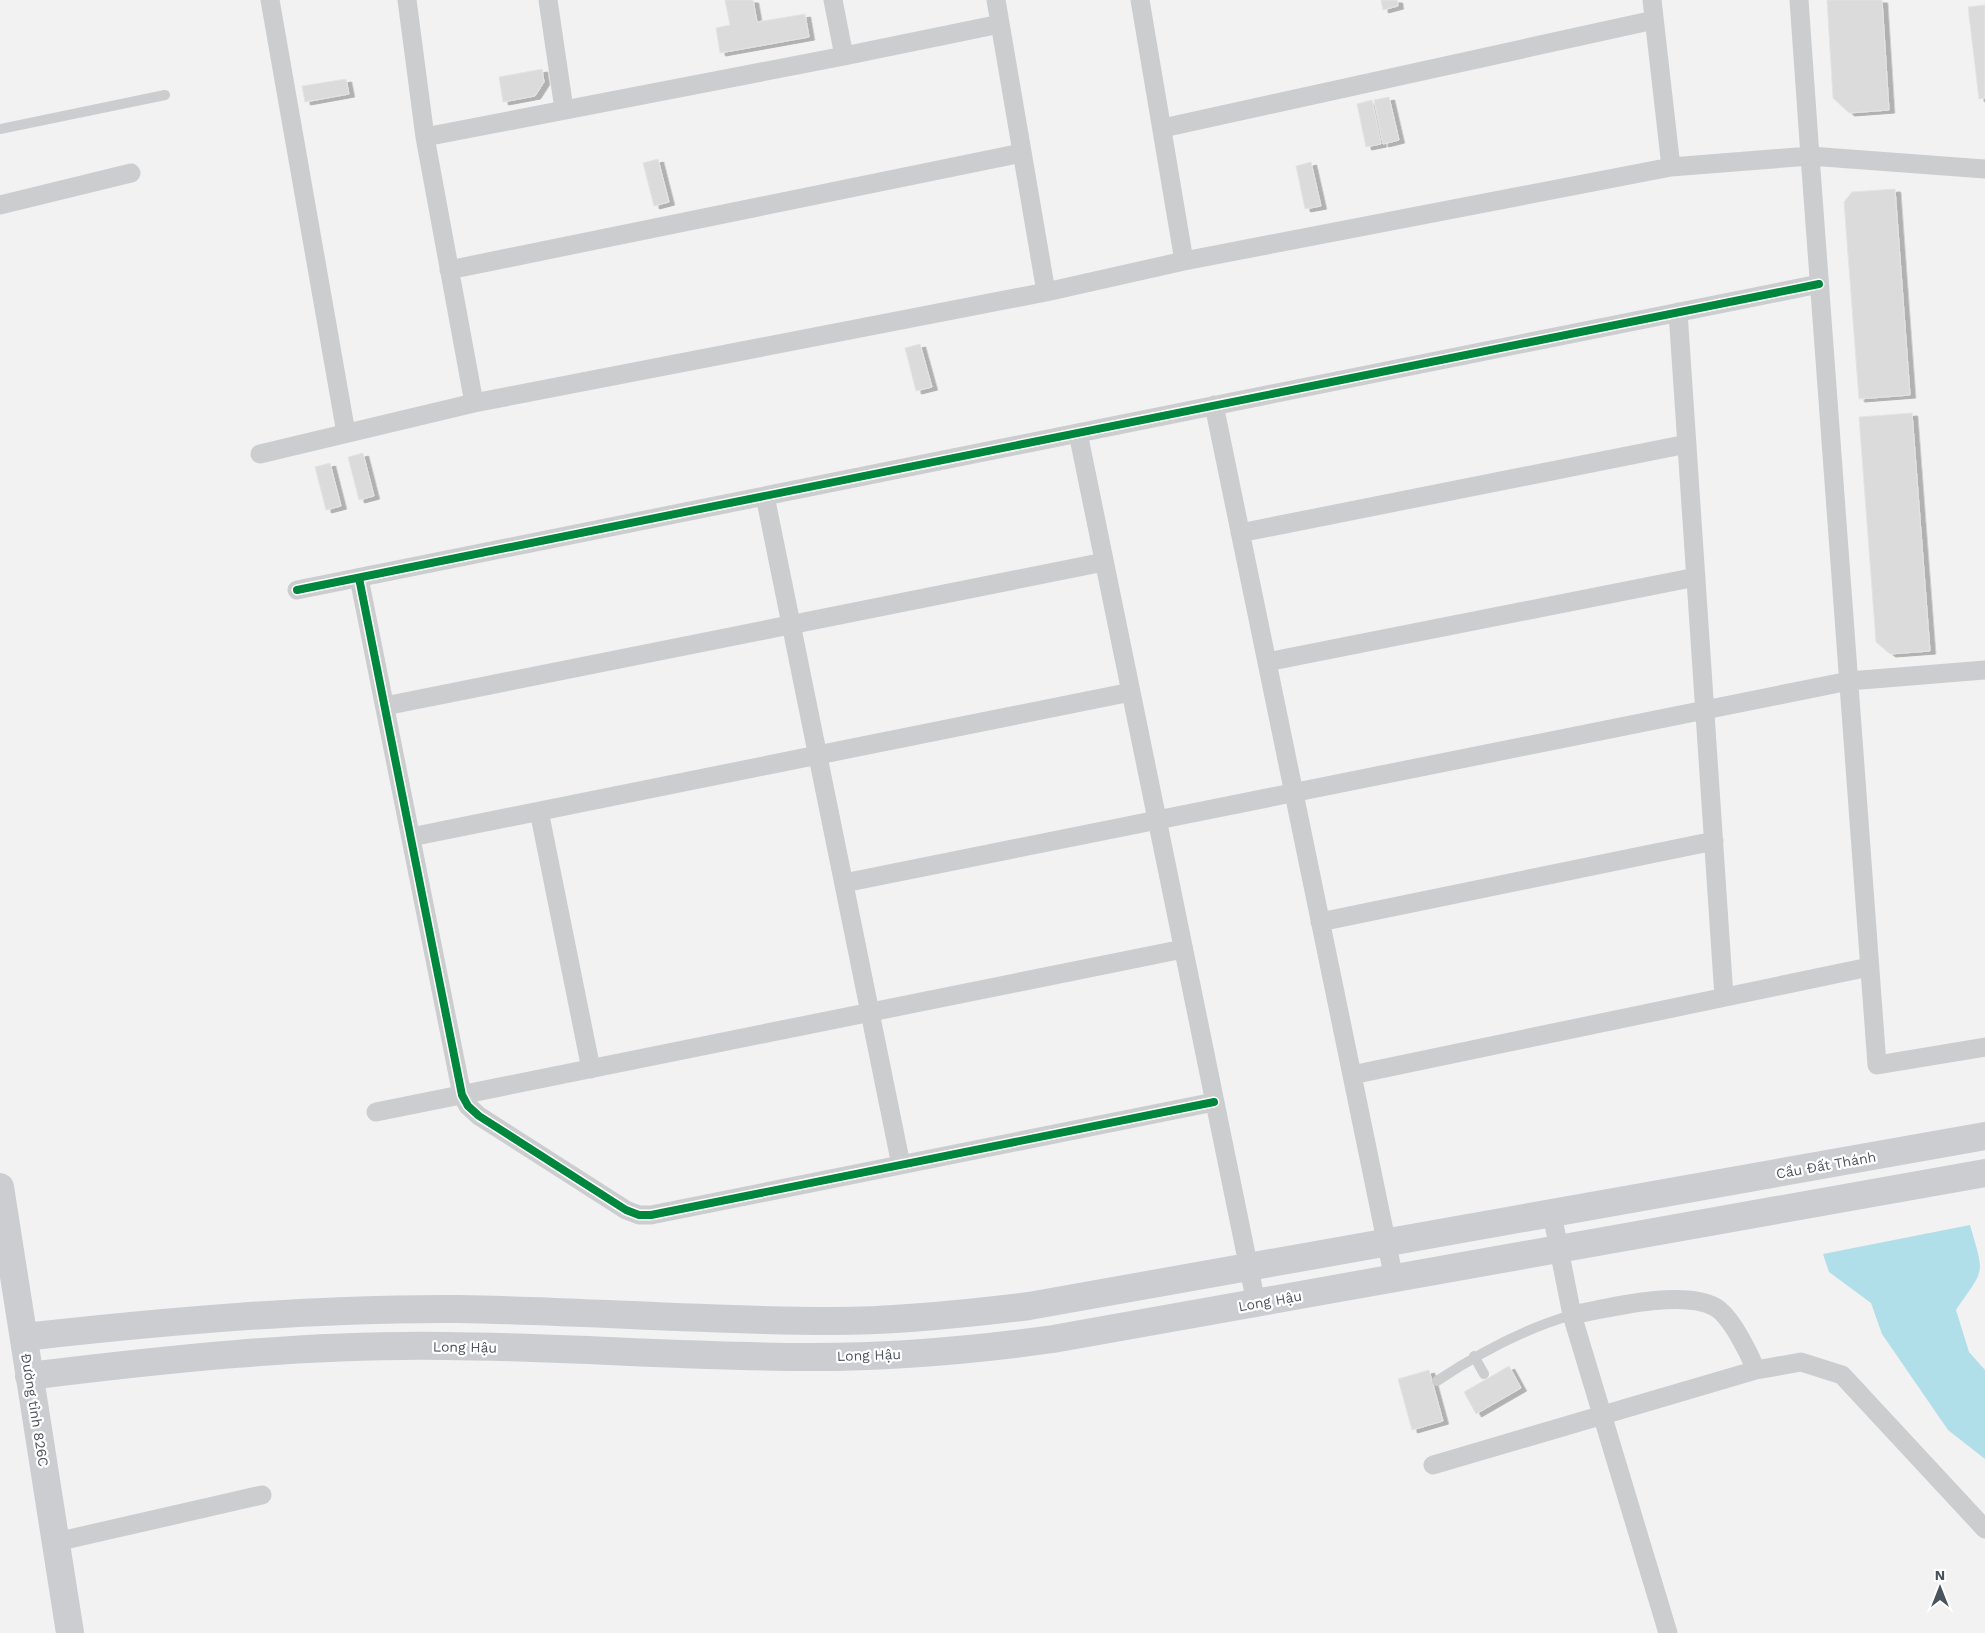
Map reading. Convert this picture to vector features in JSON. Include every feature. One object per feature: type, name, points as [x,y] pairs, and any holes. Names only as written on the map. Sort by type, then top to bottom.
[{"type":"main road","name":"Cầu Đất Thánh","points":[[1552,1214],[1972,1138]]},
{"type":"main road","name":"Long Hậu","points":[[29,1376],[200,1357],[376,1347],[444,1346],[810,1357],[871,1356],[992,1347],[1053,1339],[1256,1304],[1975,1175]]},
{"type":"main road","name":"Đường tỉnh 826C","points":[[0,1187],[3,1223],[24,1337],[70,1633]]},
{"type":"main road","points":[[24,1337],[115,1327],[361,1310],[459,1309],[824,1320],[964,1314],[1030,1306],[1552,1214]]},
{"type":"street","points":[[270,0],[346,434]]},
{"type":"street","points":[[407,0],[425,137],[474,403]]},
{"type":"street","points":[[548,0],[564,109]]},
{"type":"street","points":[[833,0],[844,56]]},
{"type":"street","points":[[996,0],[1046,292]]},
{"type":"street","points":[[1140,0],[1184,261]]},
{"type":"street","points":[[1652,0],[1671,167]]},
{"type":"street","points":[[1799,0],[1877,1064],[1985,1048]]},
{"type":"street","points":[[1163,128],[1654,20]]},
{"type":"street","points":[[425,137],[1000,24]]},
{"type":"street","points":[[449,270],[1022,152]]},
{"type":"street","points":[[260,454],[474,403],[1046,292],[1184,261],[1671,167],[1810,156],[1985,169]]},
{"type":"street","points":[[0,205],[131,173]]},
{"type":"street","points":[[297,590],[1819,284]]},
{"type":"street","points":[[1678,312],[1724,997]]},
{"type":"street","points":[[1214,405],[1394,1279]]},
{"type":"street","points":[[1078,433],[1256,1304]]},
{"type":"street","points":[[1240,533],[1688,444]]},
{"type":"street","points":[[765,496],[901,1165]]},
{"type":"street","points":[[385,706],[1104,562]]},
{"type":"street","points":[[1267,662],[1696,577]]},
{"type":"street","points":[[359,578],[462,1095],[468,1106],[478,1116],[626,1210],[639,1215],[651,1215],[1214,1102]]},
{"type":"street","points":[[844,882],[1848,681],[1985,670]]},
{"type":"street","points":[[411,836],[1131,692]]},
{"type":"street","points":[[539,811],[591,1068]]},
{"type":"street","points":[[1320,922],[1714,842]]},
{"type":"street","points":[[376,1112],[1183,949]]},
{"type":"street","points":[[1352,1075],[1870,967]]},
{"type":"street","points":[[1552,1214],[1572,1315],[1668,1633]]},
{"type":"street","points":[[1572,1315],[1627,1304],[1689,1299],[1716,1307],[1738,1333],[1756,1370]]},
{"type":"street","points":[[1433,1465],[1603,1417],[1756,1370],[1801,1362],[1842,1375],[1985,1529]]},
{"type":"street","points":[[56,1542],[262,1495]]},
{"type":"lane","points":[[0,129],[165,95]]},
{"type":"lane","points":[[1437,1381],[1474,1356],[1540,1324],[1572,1315]]},
{"type":"lane","points":[[1474,1356],[1484,1374]]},
{"type":"water","points":[[1970,1225],[1980,1263],[1980,1271],[1973,1286],[1956,1310],[1969,1352],[1985,1370],[1985,1459],[1948,1430],[1882,1334],[1871,1303],[1829,1272],[1823,1254]]},
{"type":"building","points":[[725,0],[753,0],[757,22],[805,14],[809,37],[720,53],[716,28],[730,25]]},
{"type":"building","points":[[1381,0],[1397,0],[1398,6],[1383,10]]},
{"type":"building","points":[[1827,0],[1882,0],[1889,110],[1849,113],[1833,98]]},
{"type":"building","points":[[1985,5],[1985,98],[1979,99],[1968,7]]},
{"type":"building","points":[[542,69],[544,82],[535,96],[503,102],[499,77]]},
{"type":"building","points":[[346,79],[349,94],[305,102],[302,86]]},
{"type":"building","points":[[1389,97],[1399,140],[1383,144],[1374,100]]},
{"type":"building","points":[[1372,100],[1381,144],[1366,147],[1357,104]]},
{"type":"building","points":[[658,159],[669,202],[654,206],[643,163]]},
{"type":"building","points":[[1311,162],[1321,206],[1305,209],[1296,166]]},
{"type":"building","points":[[1895,189],[1910,395],[1859,399],[1844,202],[1852,192]]},
{"type":"building","points":[[920,344],[932,387],[916,391],[905,348]]},
{"type":"building","points":[[1912,413],[1930,651],[1890,654],[1876,642],[1859,417]]},
{"type":"building","points":[[363,453],[374,496],[359,500],[348,457]]},
{"type":"building","points":[[330,463],[341,506],[326,510],[315,467]]},
{"type":"building","points":[[1509,1366],[1521,1388],[1476,1414],[1464,1392]]},
{"type":"building","points":[[1429,1370],[1443,1421],[1412,1430],[1398,1379]]},
{"type":"cycle path","points":[[297,590],[1819,284]]},
{"type":"cycle path","points":[[359,578],[462,1095],[468,1106],[479,1116],[626,1210],[639,1215],[651,1215],[1214,1102]]}]
